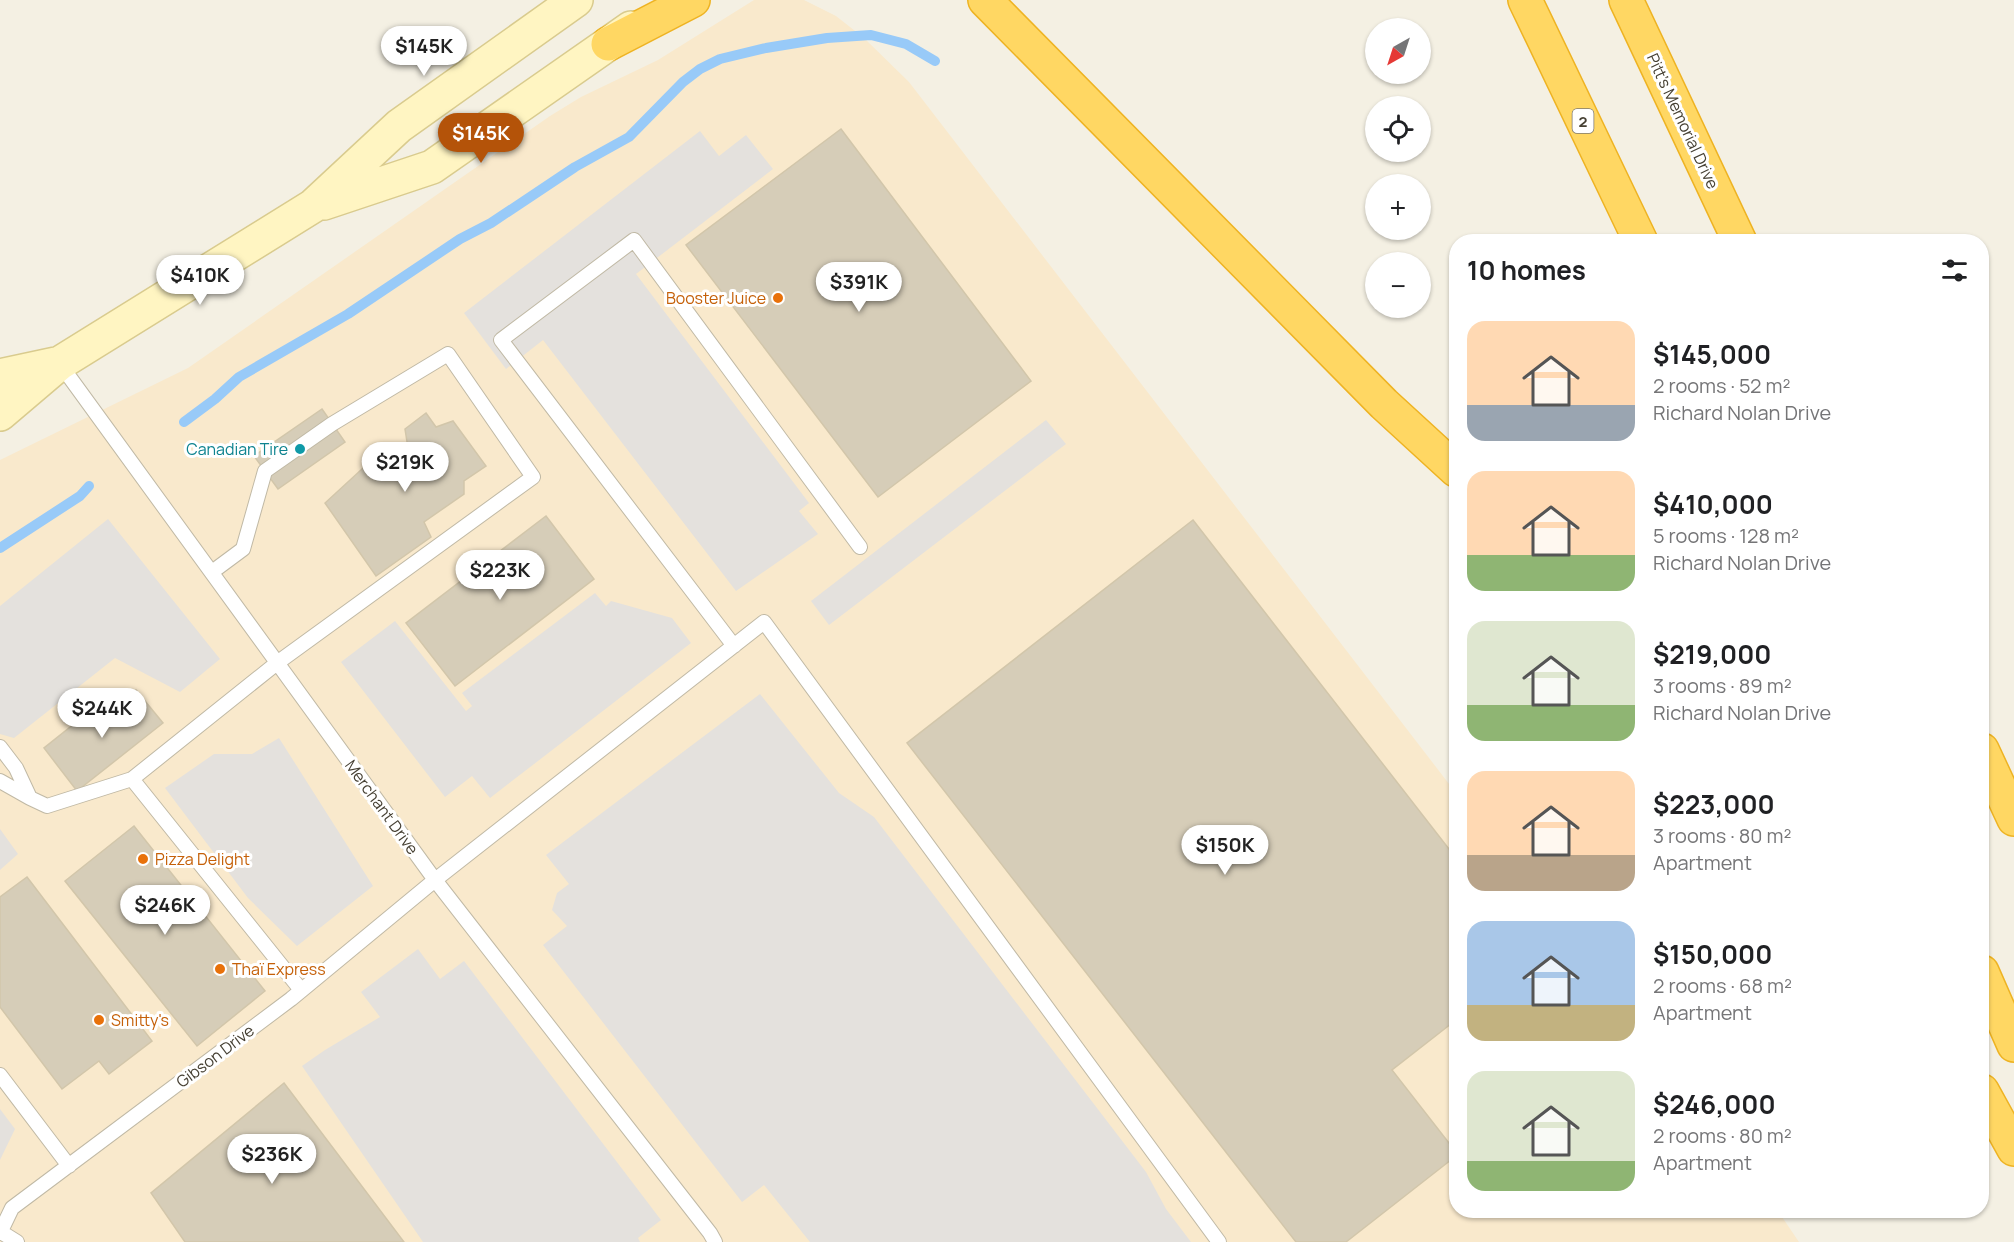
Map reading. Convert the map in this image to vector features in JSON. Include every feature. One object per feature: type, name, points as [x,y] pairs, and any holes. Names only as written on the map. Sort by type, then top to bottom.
[{"type":"highway","points":[[608,44],[693,0]]},
{"type":"highway","name":"2","points":[[1525,0],[1637,234]]},
{"type":"highway","name":"Pitt's Memorial Drive","points":[[1626,0],[1736,234]]},
{"type":"highway","points":[[985,1],[1384,404],[1449,464]]},
{"type":"highway","points":[[1989,765],[2014,819]]},
{"type":"highway","points":[[1989,988],[2014,1045]]},
{"type":"highway","points":[[1989,1104],[2014,1149]]},
{"type":"main road","points":[[0,414],[60,363],[313,206],[399,126],[576,0]]},
{"type":"main road","points":[[313,206],[432,167],[672,0]]},
{"type":"main road","points":[[0,376],[60,363]]},
{"type":"lane","points":[[734,646],[501,340],[634,240],[860,547]]},
{"type":"lane","points":[[0,781],[47,806],[132,779],[277,663],[533,477],[448,354],[332,424],[265,471],[243,549],[212,572]]},
{"type":"lane","name":"Merchant Drive","points":[[60,363],[435,880],[715,1242]]},
{"type":"lane","name":"Gibson Drive","points":[[0,1233],[12,1208],[301,990],[435,880],[764,622],[1220,1242]]},
{"type":"lane","points":[[0,747],[16,768],[30,798]]},
{"type":"lane","points":[[132,779],[301,990]]},
{"type":"lane","points":[[0,1075],[69,1166]]},
{"type":"lane","points":[[0,1233],[18,1242]]},
{"type":"shaded area","points":[[754,0],[804,0],[836,16],[864,38],[909,82],[1449,784],[1449,1218],[1783,1218],[1799,1242],[0,1242],[0,460],[188,368],[550,116],[581,97],[658,60]]},
{"type":"shaded area","points":[[700,131],[719,156],[746,135],[773,169],[636,274],[809,503],[799,511],[818,534],[736,591],[543,340],[506,369],[464,313]]},
{"type":"shaded area","points":[[1046,420],[1066,444],[829,625],[811,601]]},
{"type":"shaded area","points":[[108,519],[220,659],[180,692],[115,658],[14,738],[0,734],[0,606]]},
{"type":"shaded area","points":[[595,593],[606,606],[611,601],[672,618],[691,643],[490,798],[472,776],[445,797],[341,662],[395,621],[466,711],[472,706],[462,693]]},
{"type":"shaded area","points":[[760,694],[839,793],[874,817],[1146,1172],[1166,1209],[1191,1242],[810,1242],[764,1185],[742,1202],[543,945],[567,926],[552,910],[557,893],[569,884],[546,855]]},
{"type":"shaded area","points":[[279,738],[373,886],[297,946],[248,898],[165,788],[214,754],[252,754]]},
{"type":"shaded area","points":[[0,829],[18,854],[0,870]]},
{"type":"shaded area","points":[[418,949],[440,979],[464,961],[661,1220],[638,1238],[640,1242],[423,1242],[302,1066],[380,1017],[361,992]]},
{"type":"shaded area","points":[[0,1109],[15,1129],[0,1160]]},
{"type":"building","points":[[841,129],[1031,381],[878,497],[686,245]]},
{"type":"building","name":"Canadian Tire","points":[[322,409],[345,442],[278,489],[254,456]]},
{"type":"building","points":[[426,413],[436,427],[453,421],[486,466],[464,481],[464,494],[424,522],[431,537],[376,576],[325,503],[375,457],[384,469],[408,448],[405,429]]},
{"type":"building","points":[[546,516],[594,579],[455,686],[406,623]]},
{"type":"building","points":[[1193,520],[1449,849],[1449,1025],[1392,1070],[1449,1143],[1449,1161],[1346,1242],[1296,1242],[907,743]]},
{"type":"building","points":[[136,690],[163,723],[77,791],[44,748],[94,708],[101,717]]},
{"type":"building","points":[[134,826],[265,991],[197,1046],[65,881]]},
{"type":"building","points":[[27,877],[152,1041],[109,1074],[99,1061],[62,1089],[0,1007],[0,897]]},
{"type":"building","points":[[284,1083],[404,1242],[185,1242],[151,1193]]},
{"type":"waterway","points":[[184,422],[215,399],[239,377],[348,314],[460,239],[491,223],[575,167],[629,137],[683,82],[700,69],[720,59],[766,48],[827,38],[871,35],[906,44],[935,61]]},
{"type":"waterway","points":[[0,548],[80,496],[89,486]]},
{"type":"place","name":"Booster Juice","points":[[778,298]]},
{"type":"place","name":"Canadian Tire","points":[[300,449]]},
{"type":"place","name":"Pizza Delight","points":[[143,859]]},
{"type":"place","name":"Thaï Express","points":[[220,969]]},
{"type":"place","name":"Smitty's","points":[[99,1020]]}]
